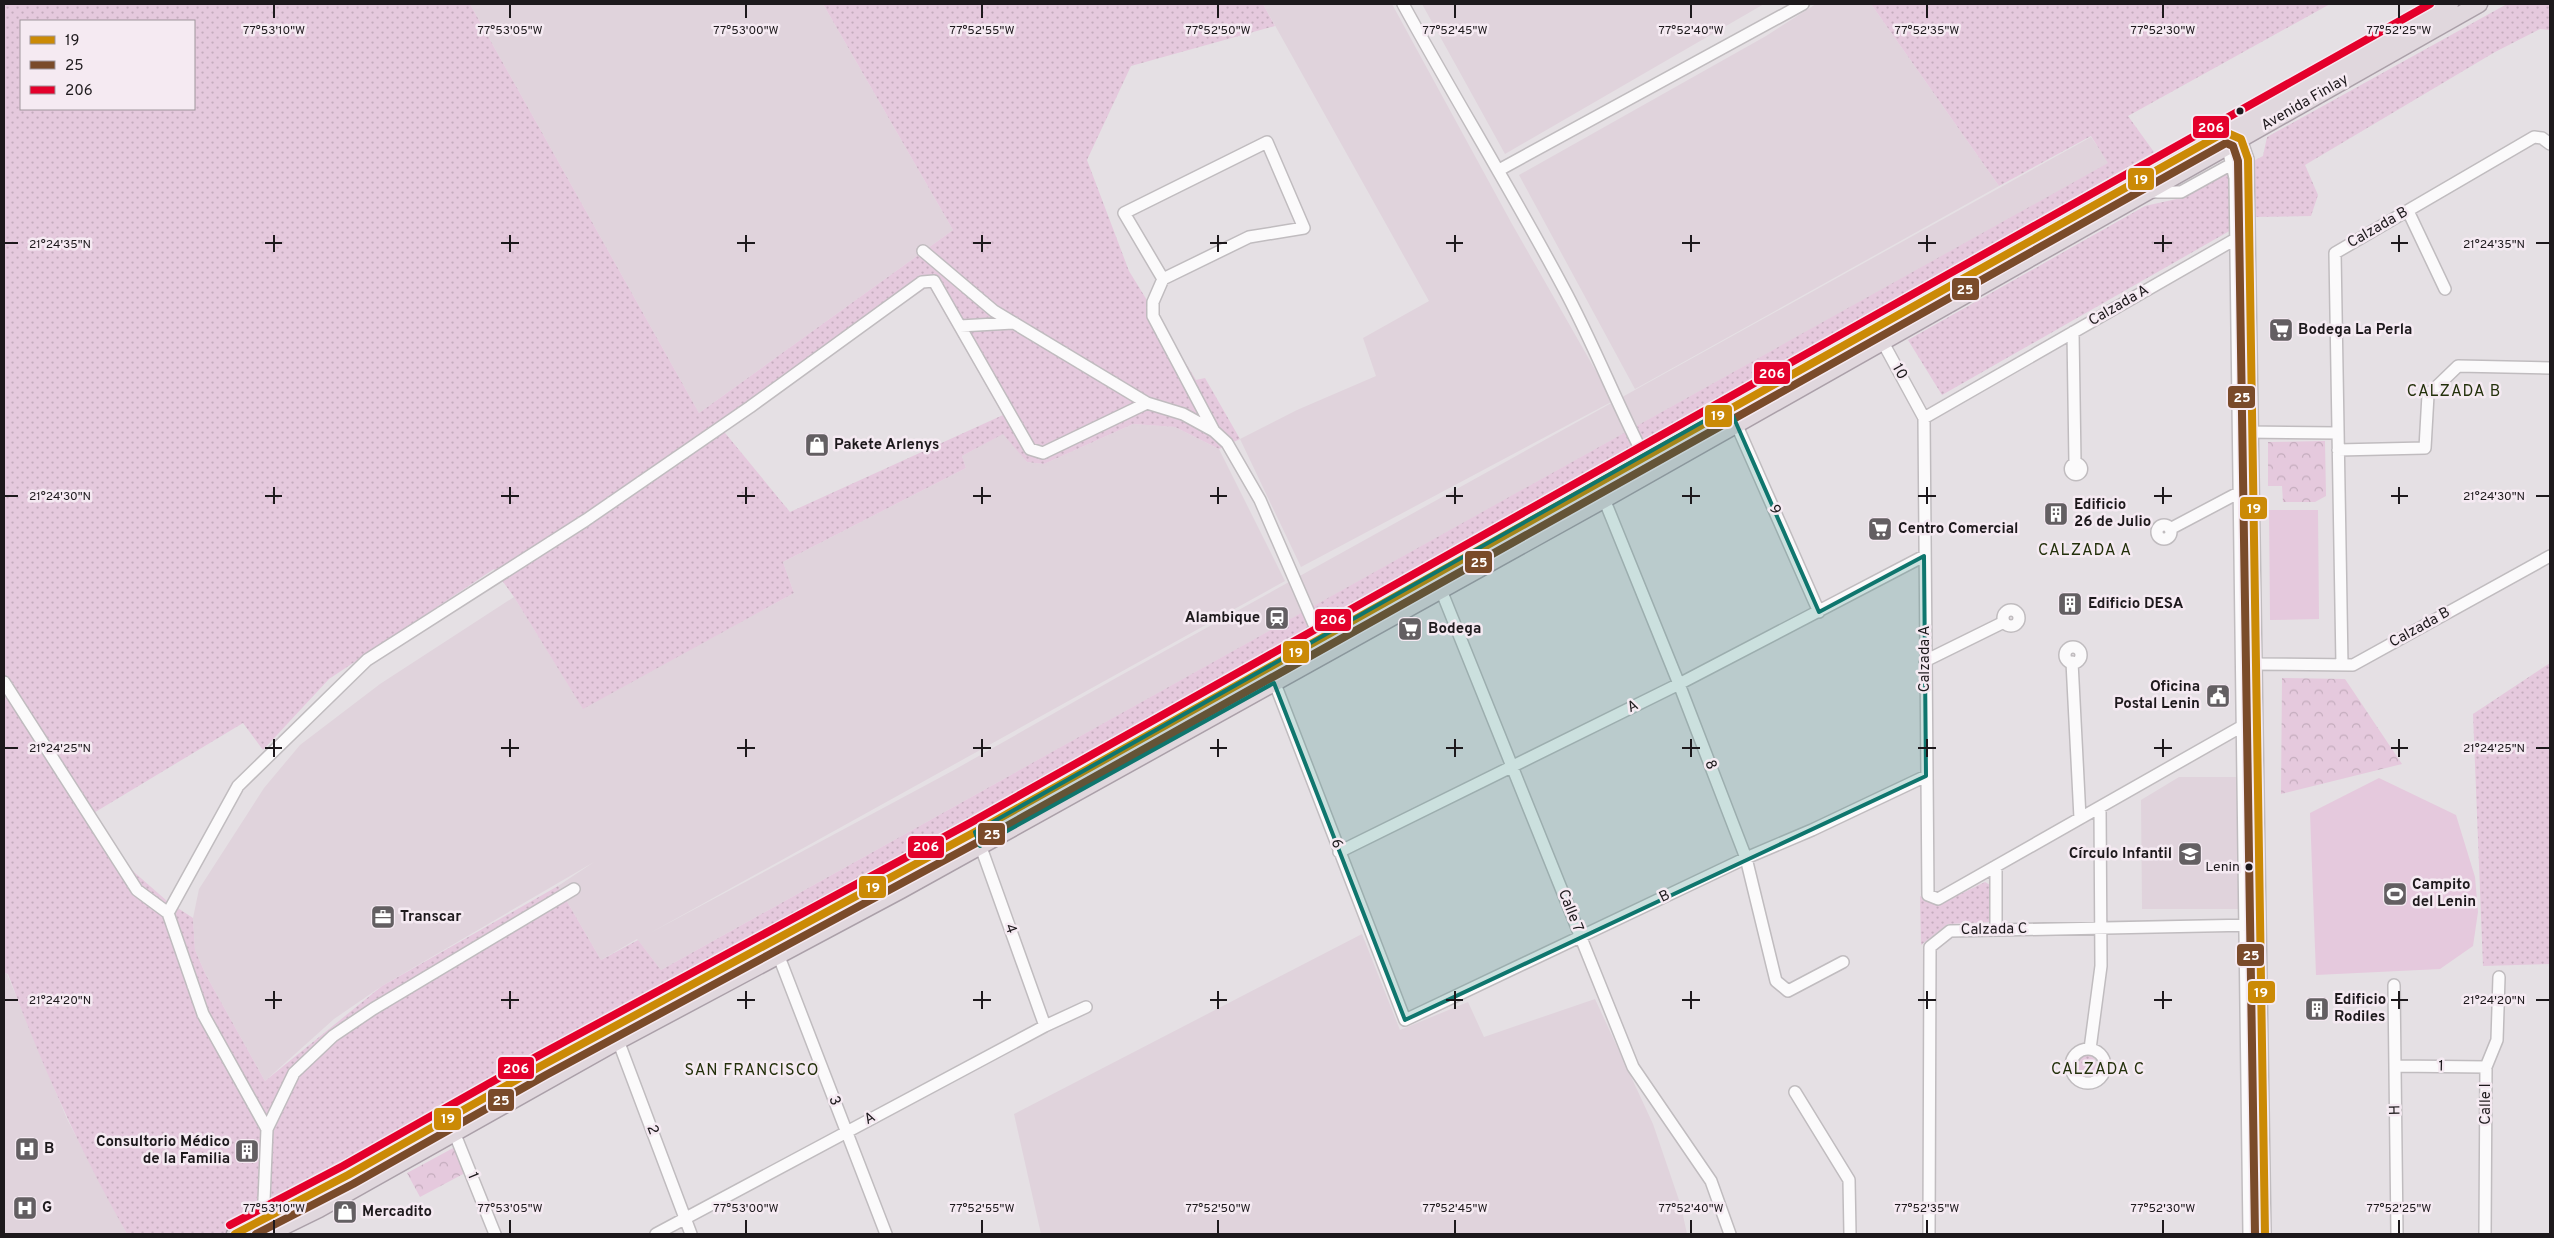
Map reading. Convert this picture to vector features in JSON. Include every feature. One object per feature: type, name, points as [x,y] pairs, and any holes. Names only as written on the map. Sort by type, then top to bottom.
[{"type":"highway","name":"Avenida Finlay","points":[[978,839],[1269,667],[1324,646],[1441,590],[2148,192],[2226,140],[2450,4]]},
{"type":"highway","name":"Avenida Finlay","points":[[264,1229],[348,1176],[447,1119],[615,1034],[775,947],[1274,683],[1324,646],[1435,574],[1729,407],[1873,327],[2226,140],[2241,139],[2479,4]]},
{"type":"highway","name":"Avenida Finlay","points":[[235,1234],[264,1229],[319,1209],[455,1134],[615,1034]]},
{"type":"street","points":[[1403,4],[1499,170],[1565,290],[1653,472]]},
{"type":"street","points":[[1499,170],[1803,4]]},
{"type":"street","name":"Calzada B","points":[[2342,665],[2335,254],[2534,137],[2542,138],[2550,144]]},
{"type":"street","points":[[2241,139],[2247,155],[2249,232],[2262,925],[2265,1234]]},
{"type":"street","points":[[2226,140],[2235,178],[2249,1234]]},
{"type":"street","points":[[1162,279],[1124,213],[1267,142],[1304,228],[1250,237],[1162,279],[1153,302],[1153,316],[1214,430],[1227,443],[1260,500],[1324,646]]},
{"type":"street","points":[[2148,192],[2181,192],[2247,155]]},
{"type":"street","points":[[2408,211],[2445,289]]},
{"type":"street","name":"Calzada A","points":[[2249,232],[1924,418],[1928,894],[1938,899],[2258,717]]},
{"type":"street","points":[[923,252],[994,311],[1147,403],[1183,414],[1214,430]]},
{"type":"street","points":[[168,912],[238,786],[367,660],[586,520],[750,407],[922,282],[934,281],[1030,449],[1043,453],[1147,403]]},
{"type":"street","points":[[960,326],[1014,323]]},
{"type":"street","name":"10","points":[[1873,327],[1924,418]]},
{"type":"street","points":[[2073,332],[2075,463]]},
{"type":"street","points":[[2338,450],[2425,448],[2428,395],[2458,366],[2550,368]]},
{"type":"street","name":"9","points":[[1729,407],[1819,612]]},
{"type":"street","points":[[2238,432],[2338,432]]},
{"type":"street","name":"8","points":[[1598,483],[1679,684],[1746,858],[1776,981],[1788,991],[1843,962]]},
{"type":"street","points":[[2170,529],[2238,493]]},
{"type":"street","name":"A","points":[[1339,852],[1679,684],[1924,556]]},
{"type":"street","name":"Calzada B","points":[[2241,664],[2353,665],[2550,556]]},
{"type":"street","name":"Calle 7","points":[[1435,574],[1633,1067],[1711,1181],[1730,1234]]},
{"type":"street","points":[[1925,661],[2004,622]]},
{"type":"street","points":[[2072,662],[2080,818]]},
{"type":"street","name":"6","points":[[1269,667],[1405,1020]]},
{"type":"street","points":[[4,682],[137,890],[168,912],[203,1014],[267,1129]]},
{"type":"street","name":"B","points":[[1405,1020],[1746,858],[1812,830],[1926,776]]},
{"type":"street","points":[[2090,1049],[2101,966],[2100,807]]},
{"type":"street","name":"4","points":[[978,839],[1045,1026]]},
{"type":"street","points":[[1996,866],[1996,930]]},
{"type":"street","points":[[264,1229],[267,1129],[294,1072],[333,1036],[373,1009],[574,889]]},
{"type":"street","name":"Calzada C","points":[[1929,1234],[1930,947],[1950,931],[2100,930],[2262,925]]},
{"type":"street","name":"3","points":[[775,947],[886,1234]]},
{"type":"street","name":"Calle I","points":[[2485,1234],[2486,1067],[2497,1040],[2499,977]]},
{"type":"street","name":"H","points":[[2394,985],[2397,1234]]},
{"type":"street","name":"A","points":[[656,1234],[1045,1026],[1086,1007]]},
{"type":"street","name":"2","points":[[615,1034],[691,1234]]},
{"type":"street","name":"1","points":[[2395,1066],[2486,1067]]},
{"type":"street","points":[[1794,1092],[1849,1180],[1850,1234]]},
{"type":"street","name":"1","points":[[447,1119],[455,1134],[495,1234]]},
{"type":"highlighted area","points":[[1729,407],[1819,612],[1924,556],[1926,776],[1405,1020],[1274,683],[980,846],[975,832]]},
{"type":"shaded area","points":[[470,4],[823,4],[953,230],[699,413]]},
{"type":"shaded area","points":[[1263,4],[1392,4],[1512,224],[1613,401],[1301,567],[1240,439],[1297,410],[1376,376],[1363,338],[1429,301]]},
{"type":"shaded area","points":[[1422,4],[1764,4],[1505,154]]},
{"type":"shaded area","points":[[1816,4],[1871,4],[1999,186],[1635,389],[1519,175],[1766,36]]},
{"type":"shaded area","points":[[2091,137],[2109,163],[661,970],[637,939],[601,960],[558,886],[594,862],[382,986],[334,1019],[265,1081],[206,975],[195,950],[193,918],[199,889],[264,788],[300,745],[380,684],[514,597],[583,708],[794,593],[783,562],[966,468],[962,456],[1004,433],[1027,462],[1044,464],[1133,424],[1175,427],[1219,449],[1285,581],[650,933],[954,770],[1116,678]]},
{"type":"shaded area","name":"Círculo Infantil","points":[[2179,777],[2237,777],[2238,909],[2142,909],[2141,800]]},
{"type":"shaded area","points":[[1362,934],[1400,1030],[1468,1002],[1484,1037],[1595,999],[1653,1124],[1681,1206],[1687,1234],[1041,1234],[1014,1114]]},
{"type":"shaded area","points":[[4,973],[7,974],[67,1119],[127,1234],[4,1234]]},
{"type":"green space","points":[[4,4],[470,4],[699,413],[953,230],[823,4],[1263,4],[1275,26],[1131,66],[1087,160],[1129,271],[1196,380],[1205,378],[1240,439],[1219,449],[1175,427],[1133,424],[1044,464],[1027,462],[1003,434],[962,456],[966,468],[783,562],[794,593],[583,709],[514,597],[494,569],[329,679],[263,750],[243,723],[92,814],[126,865],[167,901],[193,918],[195,950],[206,975],[265,1081],[382,986],[558,886],[601,960],[638,940],[661,970],[2108,163],[2091,136],[1999,186],[1871,4],[2330,4],[2128,116],[2154,152],[1386,589],[509,1069],[263,1210],[235,1234],[127,1234],[77,1139],[34,1041],[8,974],[4,973]],"holes":[[[929,286],[1003,415],[790,512],[721,428]]]},
{"type":"green space","points":[[2507,4],[2550,4],[2550,30],[2540,29],[2495,52],[2305,165],[2318,195],[2311,216],[2254,217],[1942,395],[1908,340],[2145,206],[2181,198],[2263,156],[2267,137]]},
{"type":"green space","points":[[2325,441],[2326,496],[2315,502],[2283,502],[2282,486],[2268,486],[2268,442]]},
{"type":"green space","points":[[2269,510],[2318,510],[2319,619],[2270,620]]},
{"type":"green space","points":[[2550,663],[2550,964],[2483,966],[2473,714]]},
{"type":"green space","points":[[2282,678],[2345,679],[2402,764],[2281,794]]},
{"type":"green space","name":"Campito del Lenin","points":[[2379,778],[2456,815],[2475,877],[2478,912],[2473,946],[2440,969],[2316,975],[2310,813]]},
{"type":"green space","points":[[1985,882],[1992,886],[1991,922],[1948,924],[1921,945],[1920,896],[1938,905]]},
{"type":"green space","points":[[2086,1055],[2094,1058],[2097,1066],[2094,1074],[2086,1077],[2078,1074],[2075,1066],[2078,1058]]},
{"type":"green space","points":[[455,1147],[465,1173],[420,1197],[407,1173]]},
{"type":"transit line","name":"206","points":[[230,1225],[343,1166],[536,1057],[970,823],[2430,4]]},
{"type":"transit line","name":"19","points":[[235,1234],[348,1175],[541,1066],[975,832],[2225,132],[2241,139],[2248,159],[2265,1234]]},
{"type":"transit line","name":"25","points":[[256,1234],[353,1184],[546,1075],[980,841],[2226,143],[2233,146],[2238,161],[2255,1234]]},
{"type":"place","name":"Bodega La Perla","points":[[2281,330]]},
{"type":"place","name":"Pakete Arlenys","points":[[817,445]]},
{"type":"place","name":"Edificio 26 de Julio","points":[[2056,514]]},
{"type":"place","name":"Centro Comercial","points":[[1880,529]]},
{"type":"place","name":"Edificio DESA","points":[[2070,604]]},
{"type":"place","name":"Alambique","points":[[1277,618]]},
{"type":"place","name":"Bodega","points":[[1410,629]]},
{"type":"place","name":"Oficina Postal Lenin","points":[[2218,696]]},
{"type":"place","name":"Círculo Infantil","points":[[2190,854]]},
{"type":"place","name":"Lenin","points":[[2249,867]]},
{"type":"place","name":"Campito del Lenin","points":[[2395,894]]},
{"type":"place","name":"Transcar","points":[[383,917]]},
{"type":"place","name":"Edificio Rodiles","points":[[2317,1009]]},
{"type":"place","name":"B","points":[[27,1149]]},
{"type":"place","name":"Consultorio Médico de la Familia","points":[[247,1151]]},
{"type":"place","name":"G","points":[[25,1208]]},
{"type":"place","name":"Mercadito","points":[[345,1212]]},
{"type":"district","name":"CALZADA B","points":[[2454,392]]},
{"type":"district","name":"CALZADA A","points":[[2085,551]]},
{"type":"district","name":"CALZADA C","points":[[2098,1070]]},
{"type":"district","name":"SAN FRANCISCO","points":[[752,1071]]}]
